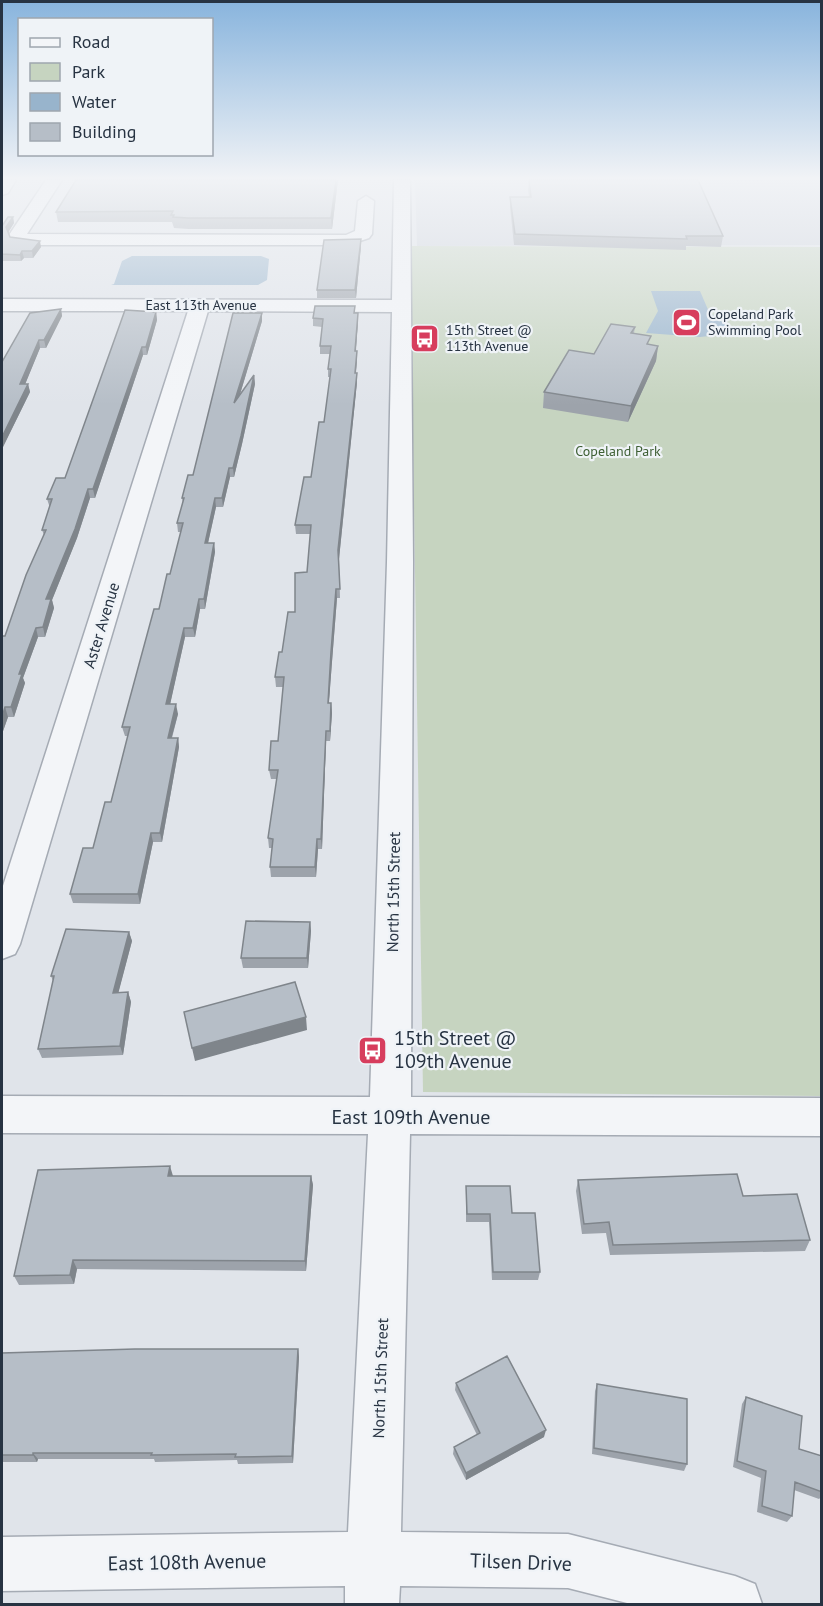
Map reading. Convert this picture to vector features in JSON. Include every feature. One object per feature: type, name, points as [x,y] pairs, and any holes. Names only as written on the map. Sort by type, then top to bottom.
[{"type":"street","name":"North 15th Street","points":[[372,1582],[390,1117],[400,562],[401,255]]},
{"type":"street","name":"East 113th Avenue","points":[[2,310],[200,305],[401,306]]},
{"type":"street","name":"Aster Avenue","points":[[2,944],[200,305]]},
{"type":"street","name":"East 109th Avenue","points":[[2,1114],[822,1117]]},
{"type":"street","name":"Tilsen Drive","points":[[372,1582],[568,1561],[735,1605]]},
{"type":"street","name":"East 108th Avenue","points":[[2,1564],[372,1582]]},
{"type":"green space","name":"Copeland Park","points":[[410,255],[821,255],[821,1096],[423,1092]]},
{"type":"water","points":[[132,256],[261,256],[269,259],[267,280],[258,285],[111,285],[114,284],[122,261]]},
{"type":"water","name":"Copeland Park Swimming Pool","points":[[651,291],[700,291],[709,312],[737,333],[700,337],[646,333],[658,311]]},
{"type":"building","points":[[322,255],[359,255],[355,290],[317,290]]},
{"type":"building","points":[[315,306],[355,306],[354,313],[358,313],[355,351],[357,351],[355,373],[357,373],[338,550],[340,589],[336,589],[331,652],[328,703],[331,703],[330,731],[326,731],[321,839],[317,839],[315,867],[270,867],[273,839],[268,838],[278,770],[269,770],[271,741],[278,741],[284,677],[275,677],[279,652],[282,652],[288,612],[295,612],[295,573],[307,572],[311,525],[295,525],[304,477],[311,477],[319,422],[324,422],[331,369],[328,369],[331,346],[320,346],[323,319],[313,318]]},
{"type":"building","points":[[61,309],[44,340],[39,340],[20,384],[28,384],[2,437],[2,362],[30,313]]},
{"type":"building","points":[[125,310],[156,312],[146,347],[142,347],[93,489],[88,489],[75,529],[46,599],[51,599],[43,627],[36,628],[19,674],[22,674],[11,707],[5,707],[2,717],[2,636],[5,636],[26,575],[46,530],[42,530],[52,499],[47,499],[56,478],[65,478]]},
{"type":"building","points":[[233,313],[262,313],[234,403],[254,375],[233,468],[229,468],[222,498],[215,498],[205,543],[214,543],[204,599],[199,599],[193,628],[184,628],[166,704],[176,704],[168,738],[178,738],[160,833],[151,833],[138,894],[70,894],[83,848],[93,848],[105,802],[111,802],[130,727],[122,727],[154,609],[159,609],[167,574],[170,574],[183,523],[177,523],[184,498],[182,498],[188,475],[193,475]]},
{"type":"building","points":[[611,324],[635,327],[631,333],[651,336],[647,344],[658,346],[631,406],[544,392],[569,350],[594,354]]},
{"type":"building","points":[[246,921],[310,922],[307,958],[241,958]]},
{"type":"building","points":[[66,929],[129,932],[113,993],[128,992],[120,1046],[38,1049],[54,976],[51,976]]},
{"type":"building","points":[[295,982],[306,1017],[192,1048],[184,1012]]},
{"type":"building","points":[[170,1166],[168,1176],[311,1176],[305,1261],[73,1260],[70,1275],[14,1276],[38,1170]]},
{"type":"building","points":[[737,1174],[743,1196],[797,1194],[810,1240],[613,1245],[609,1222],[584,1224],[578,1180]]},
{"type":"building","points":[[466,1186],[510,1186],[512,1213],[535,1213],[540,1272],[493,1272],[490,1214],[467,1214]]},
{"type":"building","points":[[135,1349],[298,1349],[292,1456],[151,1455],[152,1453],[2,1455],[2,1353]]},
{"type":"building","points":[[507,1356],[546,1430],[466,1473],[454,1447],[480,1433],[456,1383]]},
{"type":"building","points":[[597,1384],[687,1399],[687,1464],[594,1448]]},
{"type":"building","points":[[746,1397],[802,1416],[799,1449],[822,1456],[822,1492],[795,1482],[792,1516],[762,1506],[766,1471],[737,1461]]},
{"type":"place","name":"Copeland Park Swimming Pool","points":[[687,322]]},
{"type":"place","name":"15th Street @ 113th Avenue","points":[[425,338]]},
{"type":"place","name":"15th Street @ 109th Avenue","points":[[373,1050]]}]
